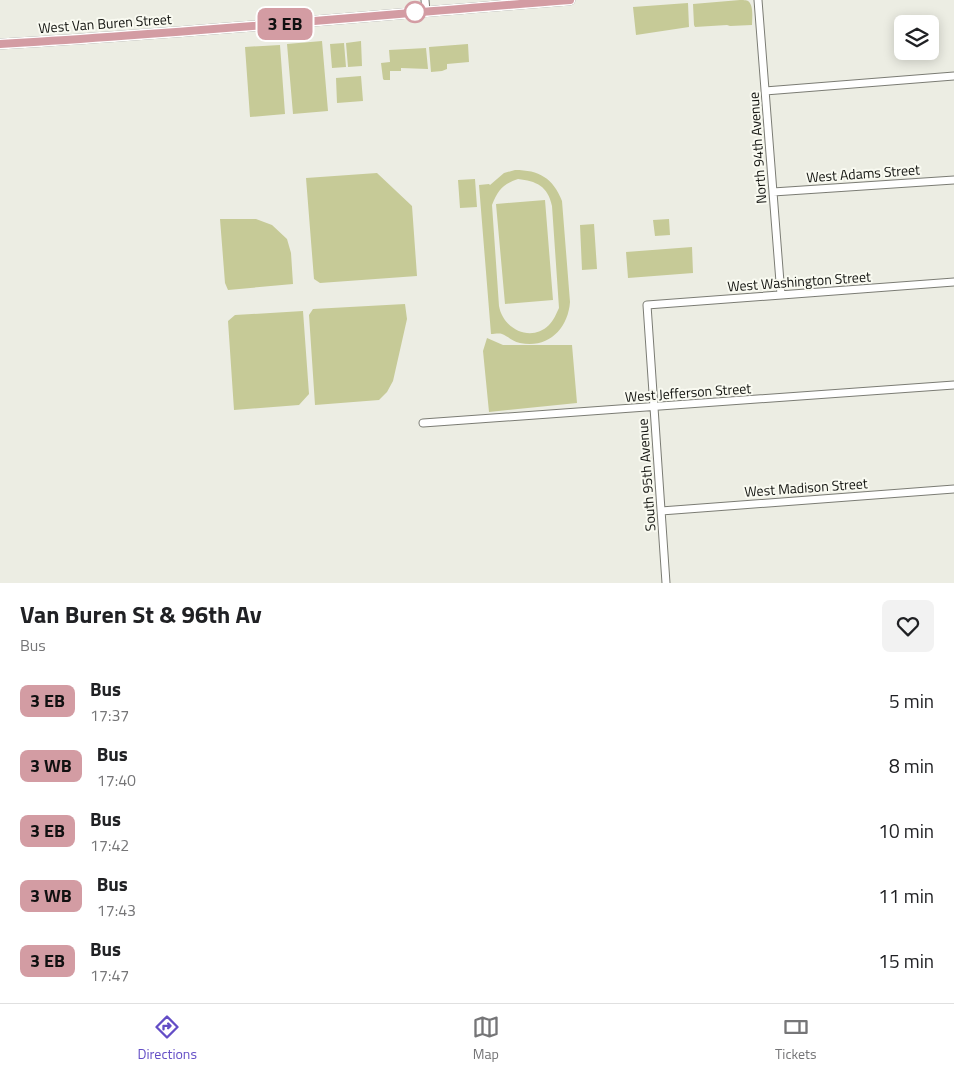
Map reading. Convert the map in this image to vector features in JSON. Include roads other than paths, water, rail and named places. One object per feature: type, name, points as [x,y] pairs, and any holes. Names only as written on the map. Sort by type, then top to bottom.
[{"type":"main road","name":"West Van Buren Street","points":[[0,44],[570,0]]},
{"type":"street","points":[[425,0],[426,11]]},
{"type":"street","name":"North 94th Avenue","points":[[758,0],[781,295]]},
{"type":"street","points":[[765,90],[954,76]]},
{"type":"street","name":"West Adams Street","points":[[773,192],[954,180]]},
{"type":"street","name":"West Washington Street","points":[[646,305],[954,282]]},
{"type":"street","name":"South 95th Avenue","points":[[646,305],[666,583]]},
{"type":"street","name":"West Jefferson Street","points":[[423,423],[954,385]]},
{"type":"street","name":"West Madison Street","points":[[661,511],[954,489]]}]
